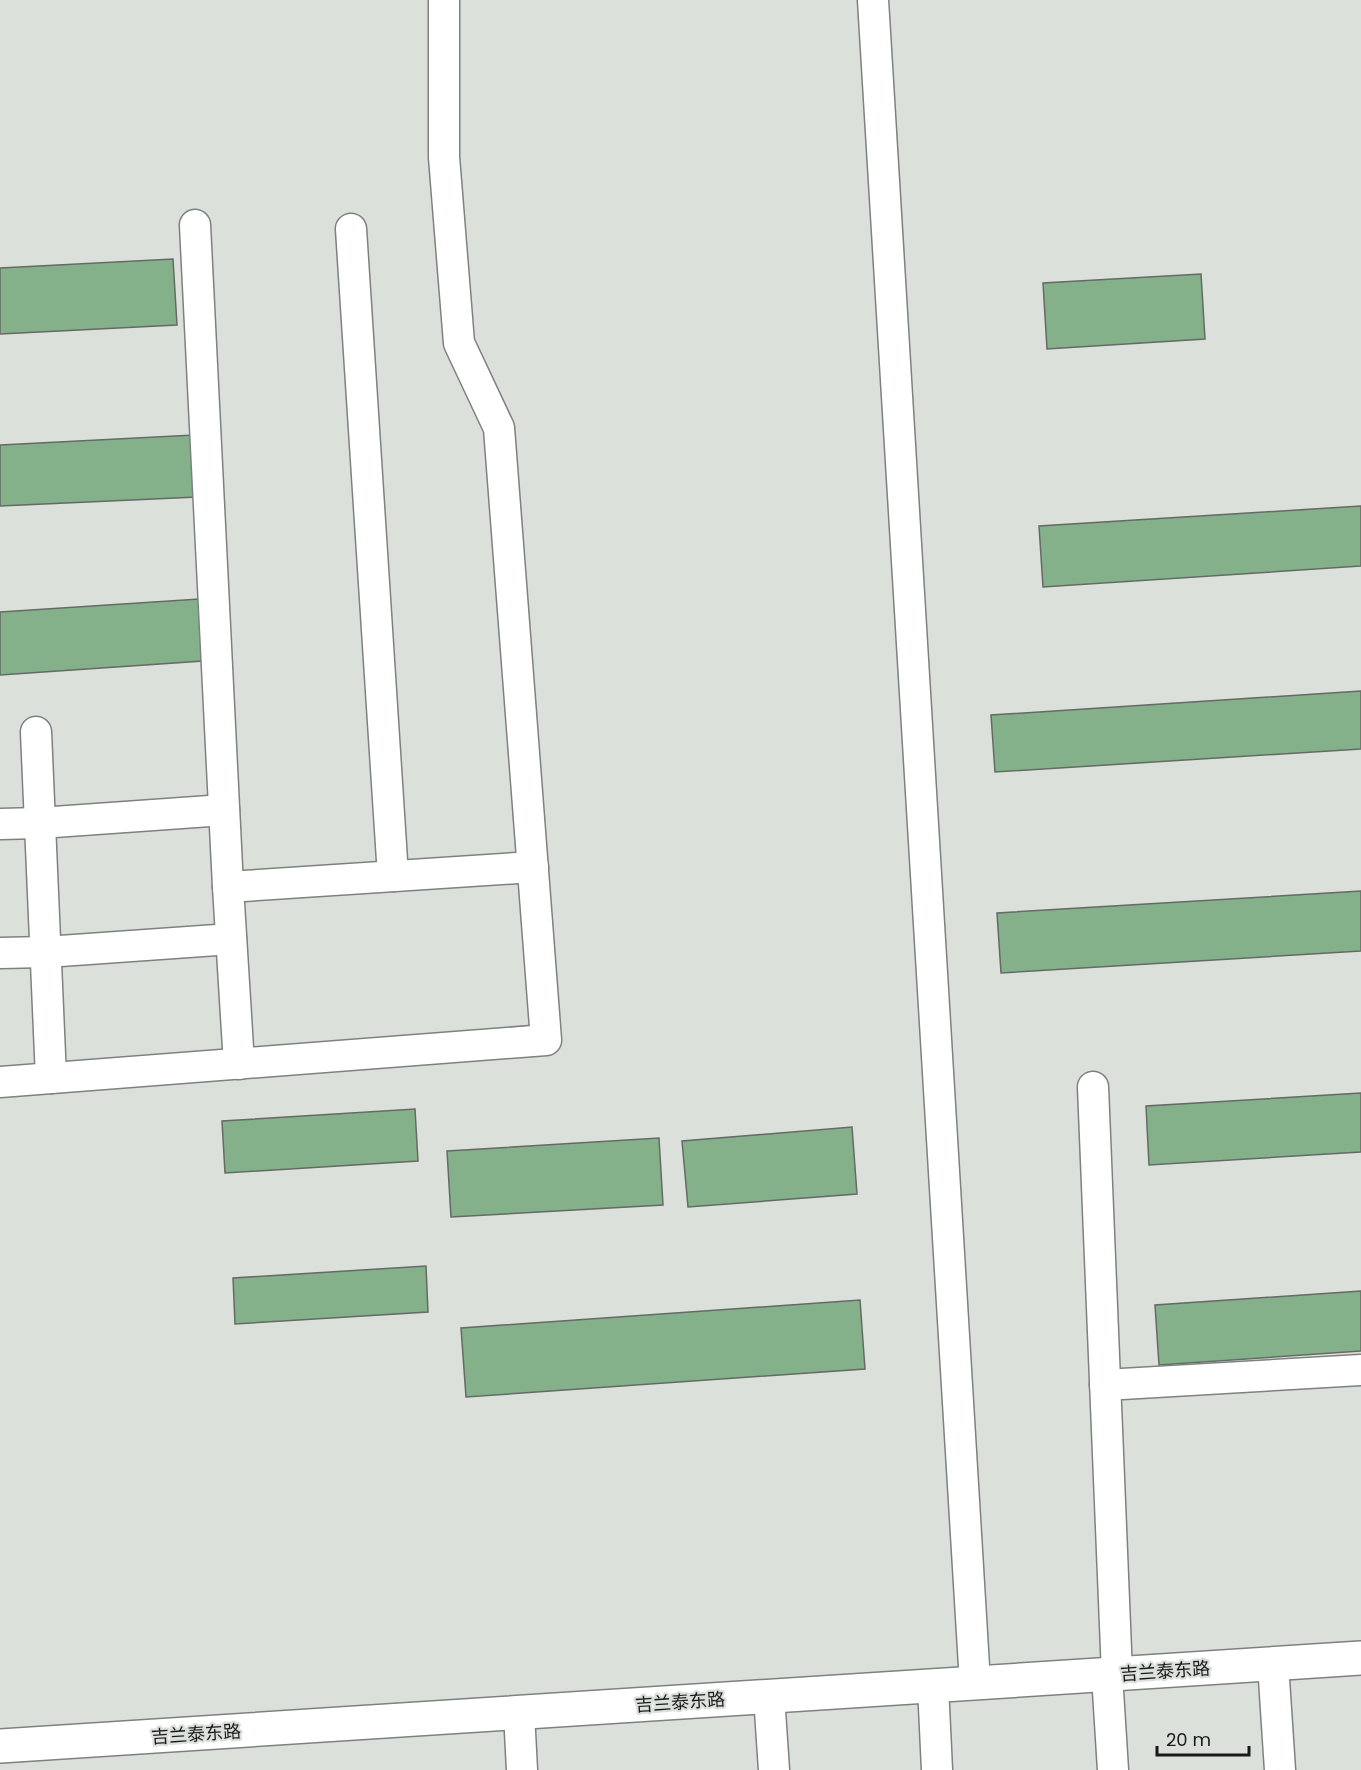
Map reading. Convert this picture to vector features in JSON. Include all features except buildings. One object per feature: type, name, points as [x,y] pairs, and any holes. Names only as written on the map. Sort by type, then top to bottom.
[{"type":"street","points":[[0,1082],[546,1040],[499,428],[459,343],[444,157],[444,0]]},
{"type":"street","points":[[873,0],[975,1683]]},
{"type":"street","points":[[195,225],[239,1064]]},
{"type":"street","points":[[351,229],[393,876]]},
{"type":"street","points":[[36,732],[51,1078]]},
{"type":"street","points":[[0,824],[224,810]]},
{"type":"street","points":[[228,886],[532,867]]},
{"type":"street","points":[[0,953],[231,939]]},
{"type":"street","points":[[1094,1087],[1105,1385],[1113,1770]]},
{"type":"street","points":[[1105,1385],[1361,1370]]},
{"type":"street","name":"吉兰泰东路","points":[[0,1746],[1361,1658]]},
{"type":"street","points":[[1273,1664],[1280,1770]]},
{"type":"street","points":[[933,1686],[937,1770]]},
{"type":"street","points":[[770,1696],[774,1770]]},
{"type":"street","points":[[519,1713],[522,1770]]}]
